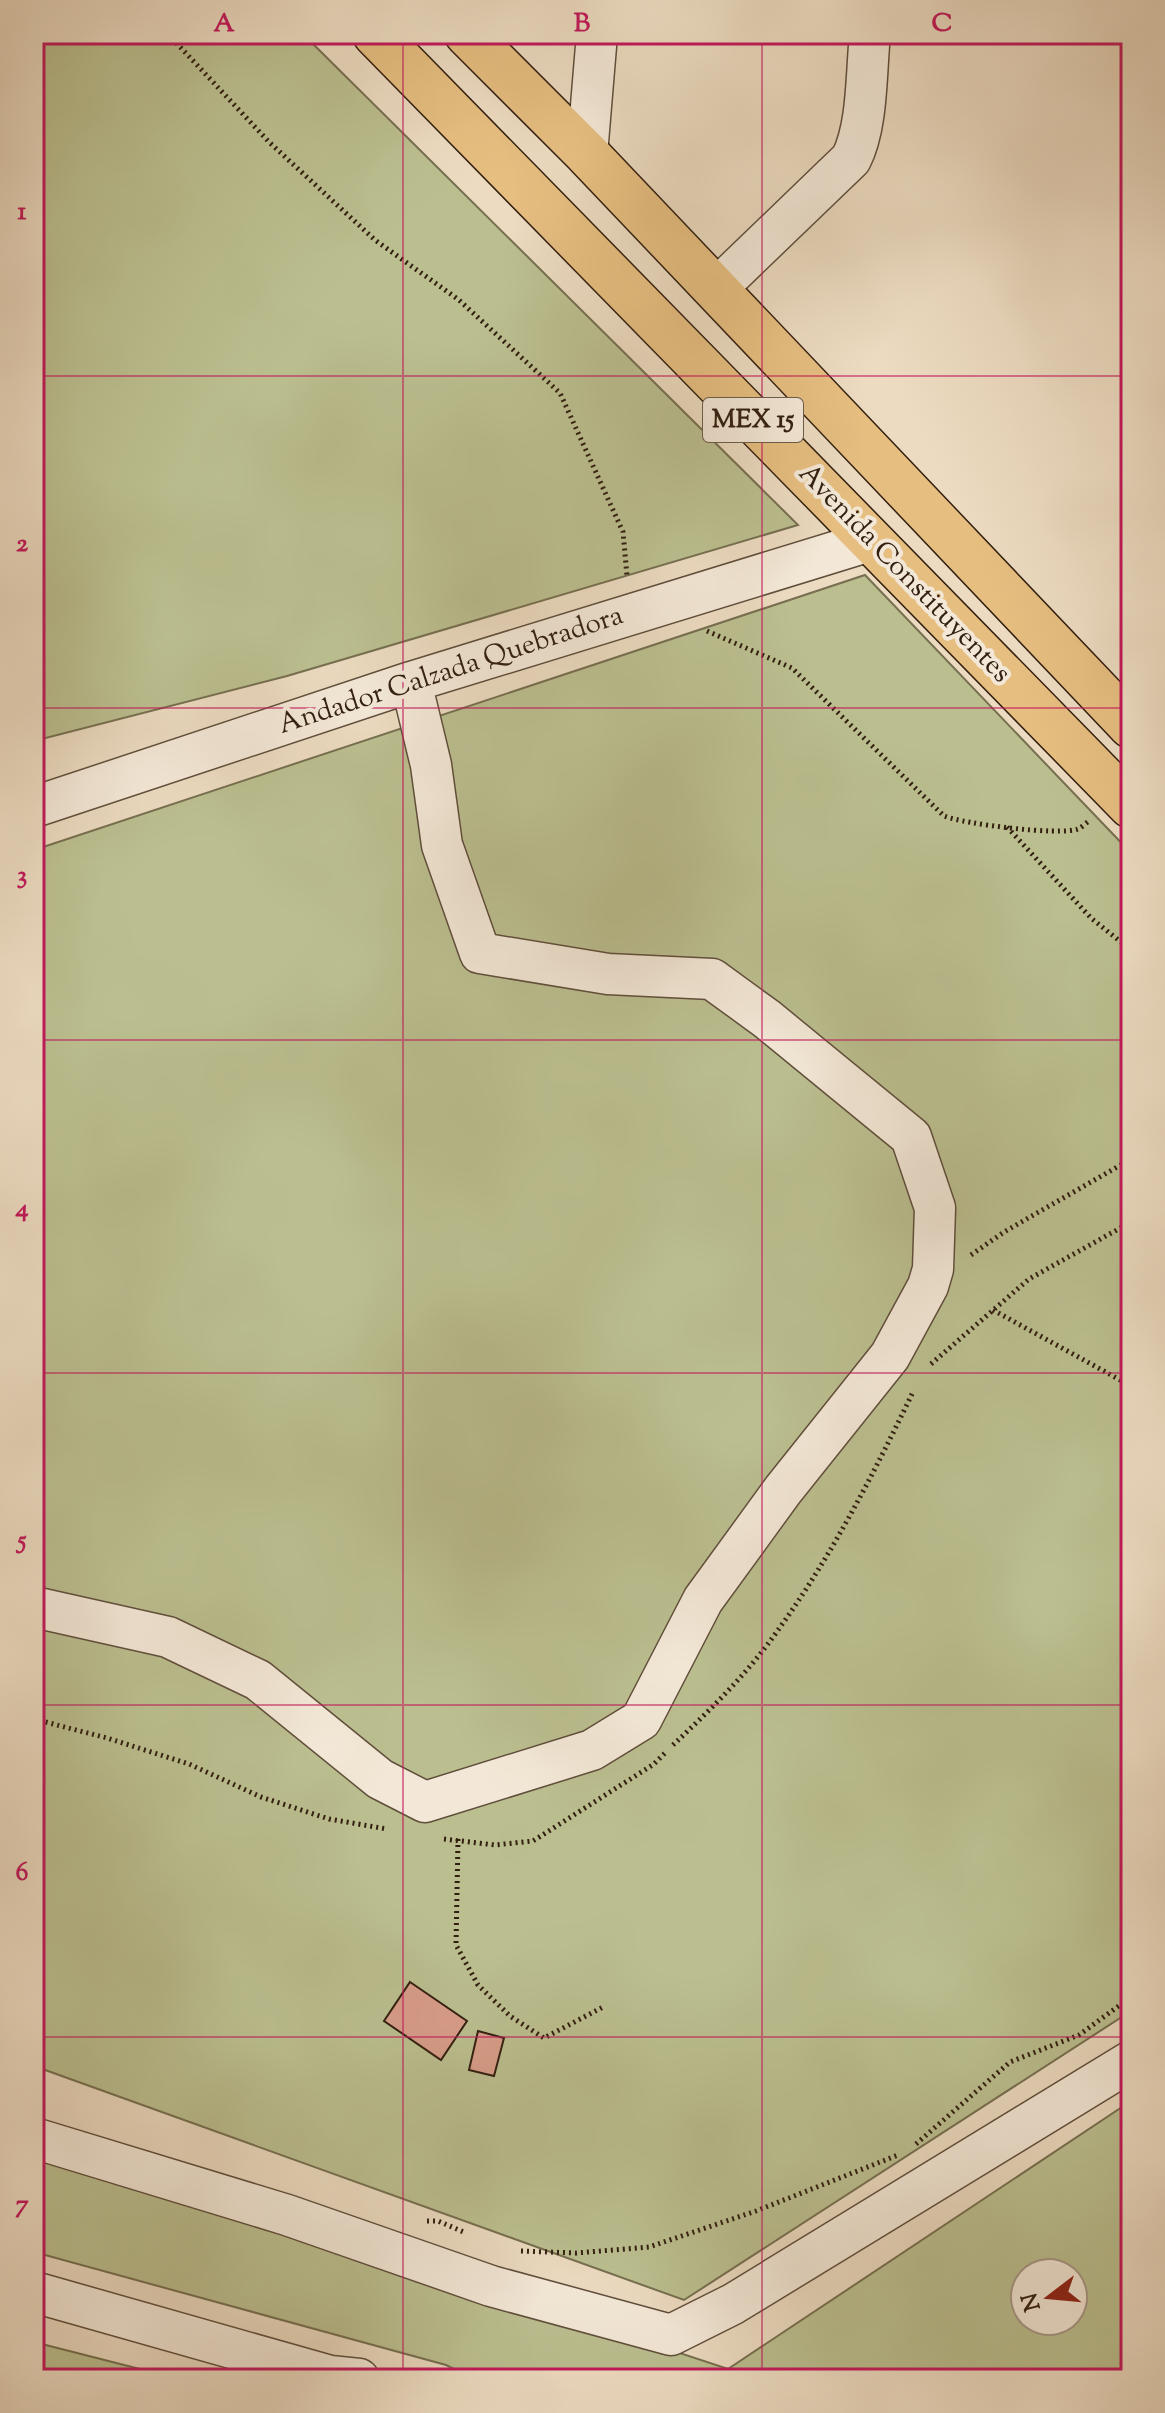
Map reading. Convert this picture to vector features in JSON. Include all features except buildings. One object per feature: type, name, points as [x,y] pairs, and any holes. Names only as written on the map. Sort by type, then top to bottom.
[{"type":"main road","name":"Avenida Constituyentes","points":[[375,34],[858,528],[1113,811]]},
{"type":"main road","name":"Avenida Constituyentes","points":[[467,34],[587,154],[1131,726]]},
{"type":"main road","points":[[858,528],[891,475]]},
{"type":"street","points":[[587,154],[597,34]]},
{"type":"street","points":[[715,290],[851,159],[857,147],[862,120],[870,34]]},
{"type":"street","name":"Andador Calzada Quebradora","points":[[34,807],[411,682],[643,610],[858,528]]},
{"type":"street","points":[[34,1607],[168,1637],[258,1680],[380,1779],[425,1802],[592,1750],[641,1720],[703,1600],[783,1490],[890,1356],[928,1286],[933,1269],[935,1208],[911,1137],[767,1019],[712,979],[608,974],[480,953],[442,845],[431,765],[411,682]]},
{"type":"street","points":[[34,2138],[287,2215],[491,2286],[671,2335],[733,2304],[1131,2061]]},
{"type":"street","points":[[34,2292],[330,2376],[359,2379]]},
{"type":"path","points":[[168,34],[269,142],[375,240],[459,300],[560,393],[623,532],[629,592],[643,610],[792,668],[944,816],[961,823],[1070,830],[1080,829],[1113,811]]},
{"type":"path","points":[[1007,827],[1091,918],[1131,950]]},
{"type":"path","points":[[928,1286],[1004,1232],[1131,1159]]},
{"type":"path","points":[[925,1369],[1029,1279],[1131,1222]]},
{"type":"path","points":[[993,1310],[1131,1386]]},
{"type":"path","points":[[443,1839],[495,1845],[533,1841],[654,1764],[704,1716],[771,1640],[822,1566],[919,1382]]},
{"type":"path","points":[[34,1719],[189,1764],[261,1797],[329,1819],[399,1831]]},
{"type":"path","points":[[449,1795],[458,1841],[456,1945],[478,1985],[510,2016],[544,2038],[605,2006]]},
{"type":"path","points":[[509,2251],[576,2253],[649,2247],[756,2211],[907,2152],[1010,2062],[1079,2035],[1131,1997]]},
{"type":"path","points":[[425,2221],[438,2221],[466,2233]]},
{"type":"green space","points":[[34,34],[303,34],[798,525],[287,676],[34,741]]},
{"type":"green space","points":[[865,575],[1131,853],[1131,2011],[684,2300],[34,2066],[34,850]]},
{"type":"green space","points":[[1131,2101],[1131,2379],[474,2379],[446,2365],[34,2252],[34,2140],[728,2369]]},
{"type":"green space","points":[[34,2342],[179,2379],[34,2379]]}]
